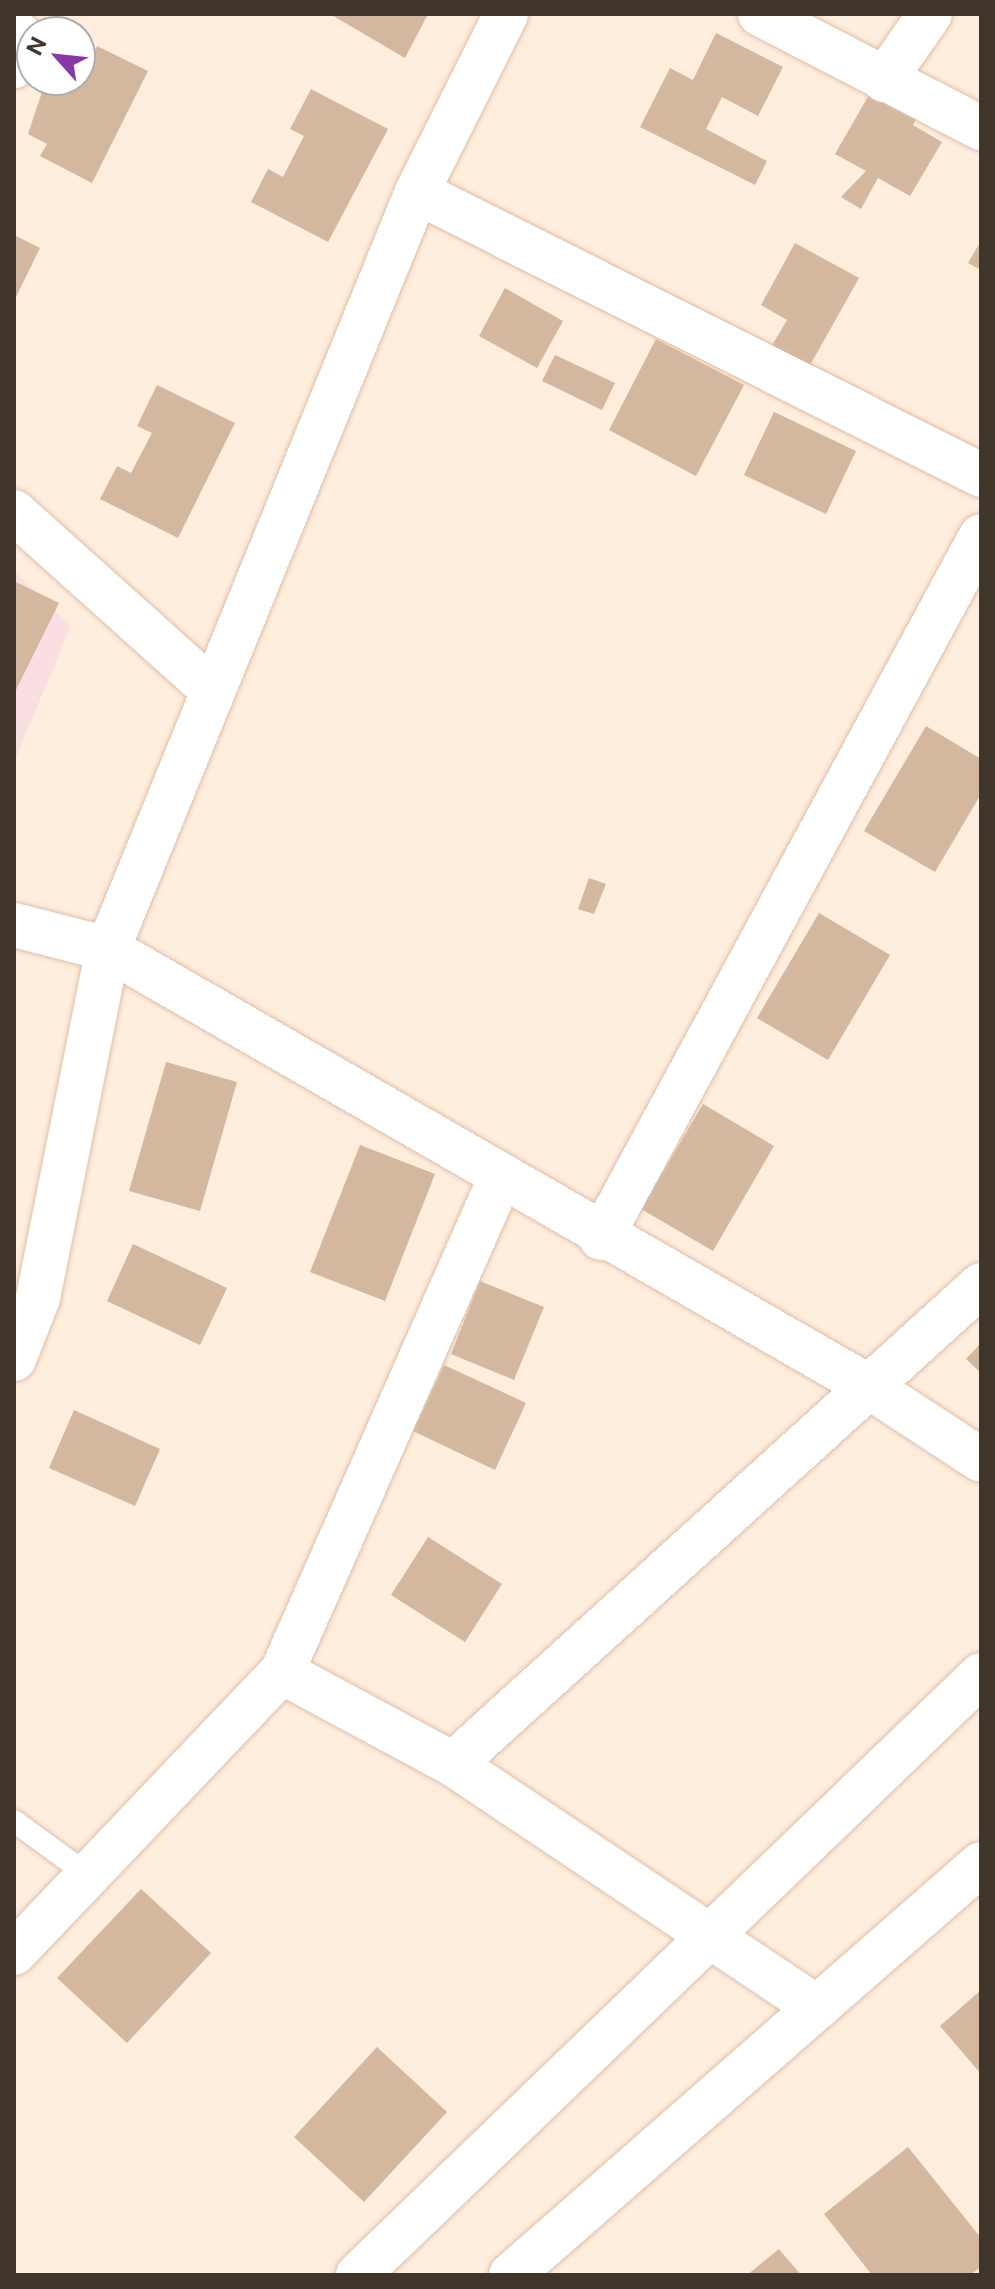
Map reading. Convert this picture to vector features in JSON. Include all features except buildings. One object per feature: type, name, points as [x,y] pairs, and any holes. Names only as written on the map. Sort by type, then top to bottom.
[{"type":"street","points":[[14,1359],[38,1298],[108,949],[209,687],[417,192],[506,14]]},
{"type":"street","points":[[760,14],[981,128]]},
{"type":"street","points":[[884,80],[930,14]]},
{"type":"street","points":[[14,30],[26,40],[14,66]]},
{"type":"street","points":[[417,192],[981,475]]},
{"type":"street","points":[[14,512],[209,687]]},
{"type":"street","points":[[601,1238],[981,536]]},
{"type":"street","points":[[14,925],[108,949],[601,1238],[871,1388],[981,1460]]},
{"type":"street","points":[[14,1953],[282,1672],[500,1179]]},
{"type":"street","points":[[453,1764],[981,1285]]},
{"type":"street","points":[[282,1672],[453,1764],[817,2008]]},
{"type":"street","points":[[358,2275],[706,1934],[981,1675]]},
{"type":"street","points":[[511,2275],[981,1864]]},
{"type":"lane","points":[[14,1821],[88,1875]]},
{"type":"shaded area","points":[[14,571],[71,626],[14,762]]}]
